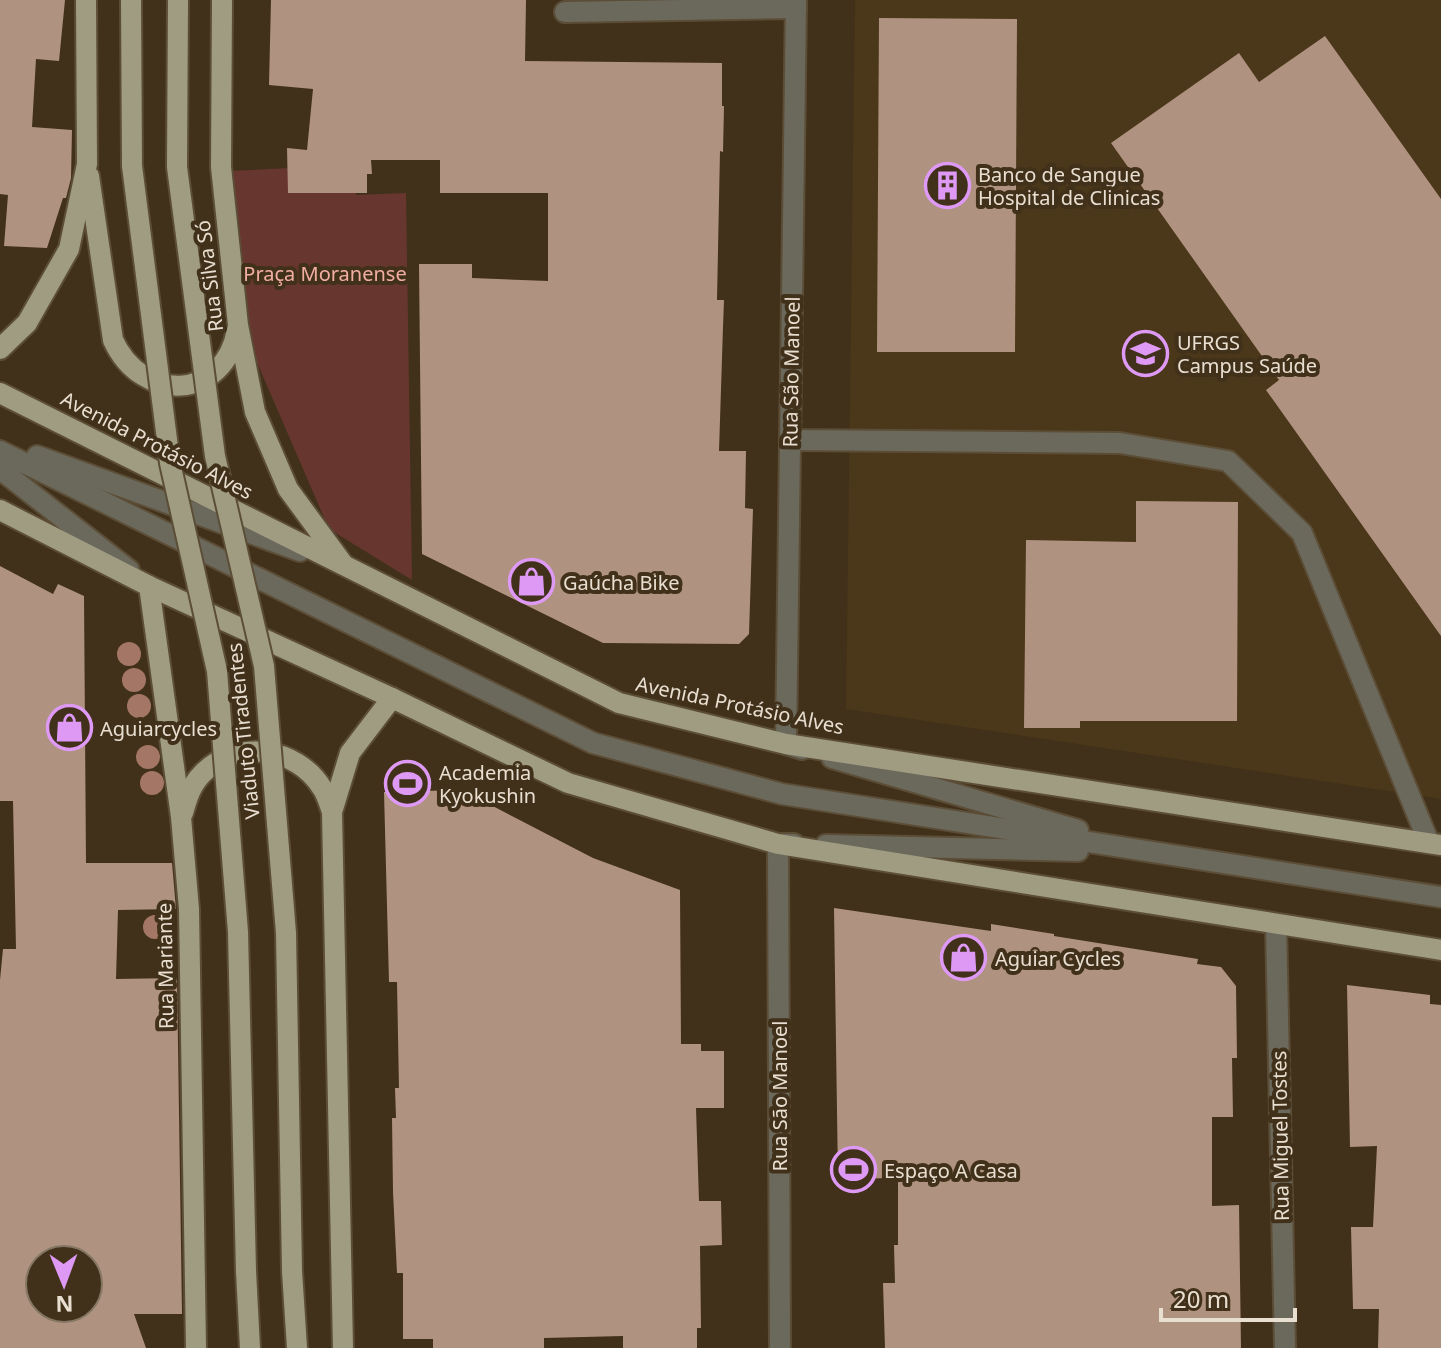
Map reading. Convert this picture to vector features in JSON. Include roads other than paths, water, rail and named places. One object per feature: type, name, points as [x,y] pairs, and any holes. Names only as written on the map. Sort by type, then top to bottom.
[{"type":"main road","points":[[86,0],[87,164],[113,340],[121,358],[135,373],[153,383],[172,386],[192,384],[210,375],[225,362],[234,344],[238,325]]},
{"type":"main road","name":"Viaduto Tiradentes","points":[[131,0],[132,166],[156,354],[170,463],[217,671],[238,932],[250,1348]]},
{"type":"main road","name":"Viaduto Tiradentes","points":[[178,0],[177,167],[215,456],[264,666],[286,933],[292,1271],[297,1348]]},
{"type":"main road","name":"Rua Silva Só","points":[[222,0],[221,167],[238,325],[255,412],[288,489],[346,567]]},
{"type":"main road","points":[[0,349],[27,323],[69,249],[87,164]]},
{"type":"main road","name":"Avenida Protásio Alves","points":[[0,393],[619,703],[786,744],[1435,844]]},
{"type":"main road","points":[[0,510],[149,586],[568,783],[778,844],[1441,950]]},
{"type":"main road","name":"Rua Mariante","points":[[149,586],[181,817],[189,909],[196,1348]]},
{"type":"main road","points":[[343,1348],[332,812],[350,753],[392,698]]},
{"type":"main road","points":[[181,817],[188,794],[201,774],[220,760],[243,752],[266,751],[289,758],[309,771],[323,789],[332,812]]},
{"type":"street","points":[[565,12],[796,4]]},
{"type":"street","name":"Rua São Manoel","points":[[786,744],[796,4]]},
{"type":"street","points":[[790,440],[1120,443],[1228,461],[1302,533],[1435,844]]},
{"type":"street","points":[[0,443],[346,567]]},
{"type":"street","points":[[0,451],[593,743],[782,794],[1441,897]]},
{"type":"street","points":[[0,469],[149,586]]},
{"type":"street","points":[[786,744],[1156,853]]},
{"type":"street","points":[[778,844],[1156,853]]},
{"type":"street","name":"Rua São Manoel","points":[[778,844],[780,1348]]},
{"type":"street","name":"Rua Miguel Tostes","points":[[1276,924],[1285,1348]]},
{"type":"place","name":"Banco de Sangue Hospital de Clinicas","points":[[947,185]]},
{"type":"place","name":"UFRGS Campus Saúde","points":[[1146,354]]},
{"type":"place","name":"Gaúcha Bike","points":[[532,582]]},
{"type":"place","name":"Aguiarcycles","points":[[69,728]]},
{"type":"place","name":"Academia Kyokushin","points":[[408,784]]},
{"type":"place","name":"Aguiar Cycles","points":[[964,958]]},
{"type":"place","name":"Espaço A Casa","points":[[853,1170]]},
{"type":"park label","name":"Praça Moranense","points":[[325,273]]}]
